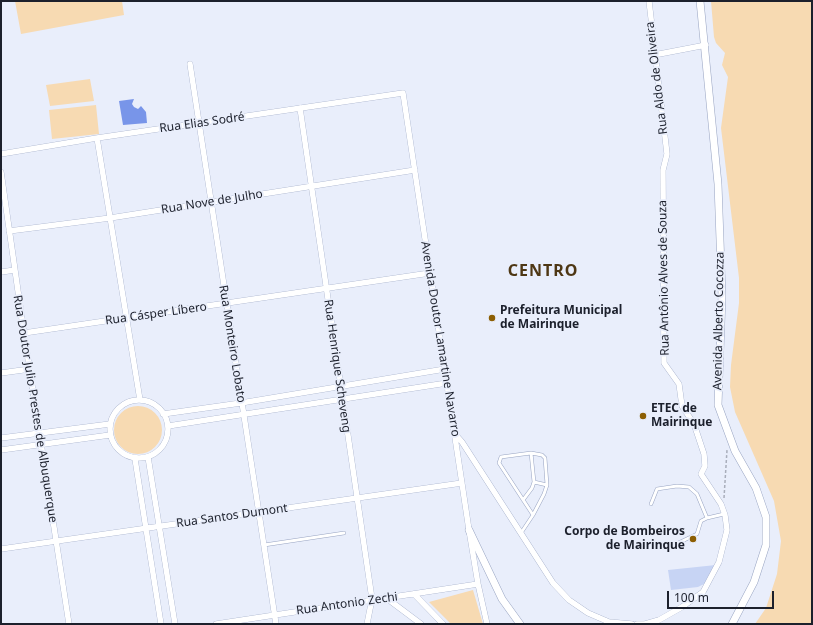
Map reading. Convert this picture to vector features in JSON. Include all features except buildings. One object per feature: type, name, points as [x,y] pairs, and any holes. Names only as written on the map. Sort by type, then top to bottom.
[{"type":"street","name":"Rua Aldo de Oliveira","points":[[649,1],[654,55],[667,154]]},
{"type":"street","name":"Avenida Alberto Cocozza","points":[[700,1],[706,45],[718,184],[721,273],[718,405],[735,451],[756,488],[766,516],[766,545],[754,582],[732,624]]},
{"type":"street","points":[[654,55],[706,45]]},
{"type":"street","name":"Rua Monteiro Lobato","points":[[190,64],[276,624]]},
{"type":"street","name":"Rua Elias Sodré","points":[[1,154],[97,138],[403,93]]},
{"type":"street","name":"Avenida Doutor Lamartine Navarro","points":[[403,93],[469,530],[478,584],[487,624]]},
{"type":"street","name":"Rua Henrique Scheveng","points":[[300,108],[372,599],[367,624]]},
{"type":"street","points":[[97,138],[140,400]]},
{"type":"street","name":"Rua Antônio Alves de Souza","points":[[637,624],[645,624],[659,620],[682,607],[703,592],[719,562],[727,530],[724,512],[701,474],[705,466],[704,454],[694,424],[682,406],[679,384],[664,363],[663,170],[667,154]]},
{"type":"street","name":"Rua Nove de Julho","points":[[1,228],[9,229],[110,218],[415,170]]},
{"type":"street","name":"Rua Doutor Julio Prestes de Albuquerque","points":[[1,172],[2,192],[9,229],[55,541],[69,624]]},
{"type":"street","points":[[1,272],[15,270]]},
{"type":"street","name":"Rua Cásper Líbero","points":[[24,333],[430,273]]},
{"type":"street","points":[[1,373],[30,369]]},
{"type":"street","points":[[164,414],[241,403],[445,369]]},
{"type":"street","points":[[168,426],[447,383]]},
{"type":"street","points":[[140,400],[149,402],[164,414],[168,426],[168,436],[164,445],[157,452],[148,457],[135,459],[119,451],[110,435],[110,424],[115,413],[124,404],[140,400]]},
{"type":"street","points":[[1,438],[110,424]]},
{"type":"street","points":[[455,434],[462,442],[553,583],[569,600],[588,612],[609,622],[632,624]]},
{"type":"street","points":[[1,450],[110,435]]},
{"type":"street","points":[[148,457],[175,624]]},
{"type":"street","points":[[135,459],[160,624]]},
{"type":"street","name":"Rua Santos Dumont","points":[[1,549],[462,483]]},
{"type":"street","points":[[469,530],[502,600],[520,624]]},
{"type":"street","name":"Rua Antonio Zechi","points":[[216,624],[478,584]]},
{"type":"street","points":[[414,594],[443,624]]},
{"type":"street","points":[[384,598],[421,624]]},
{"type":"lane","points":[[521,534],[533,515],[547,485],[544,458],[542,455],[531,453],[501,457],[499,463],[533,515]]},
{"type":"lane","points":[[523,500],[532,488],[534,482],[531,453]]},
{"type":"lane","points":[[534,482],[547,485]]},
{"type":"lane","points":[[651,504],[657,489],[677,486],[689,487],[697,494],[707,518]]},
{"type":"lane","points":[[676,544],[690,539],[697,534],[702,521],[724,512]]},
{"type":"lane","points":[[264,545],[344,533]]},
{"type":"path","points":[[724,512],[727,448]]},
{"type":"shaded area","points":[[15,1],[122,1],[124,15],[21,34]]},
{"type":"shaded area","points":[[711,1],[812,1],[812,624],[755,624],[766,608],[777,574],[781,541],[774,501],[735,412],[730,387],[731,365],[739,303],[739,278],[721,128],[728,77],[722,65],[725,53],[716,43],[714,37]]},
{"type":"shaded area","points":[[90,79],[94,101],[50,106],[46,85]]},
{"type":"shaded area","points":[[96,105],[99,134],[52,139],[49,110]]},
{"type":"shaded area","points":[[138,406],[147,408],[155,413],[160,421],[162,430],[160,439],[155,447],[147,452],[138,454],[129,452],[121,447],[116,439],[114,430],[116,421],[121,413],[129,408]]},
{"type":"shaded area","points":[[473,590],[483,624],[451,624],[429,602]]},
{"type":"water","points":[[134,99],[132,104],[134,107],[138,109],[141,106],[146,112],[147,123],[123,125],[119,101]]},
{"type":"place","name":"Prefeitura Municipal de Mairinque","points":[[492,318]]},
{"type":"place","name":"ETEC de Mairinque","points":[[643,416]]},
{"type":"place","name":"Corpo de Bombeiros de Mairinque","points":[[693,539]]},
{"type":"district","name":"CENTRO","points":[[543,271]]}]
